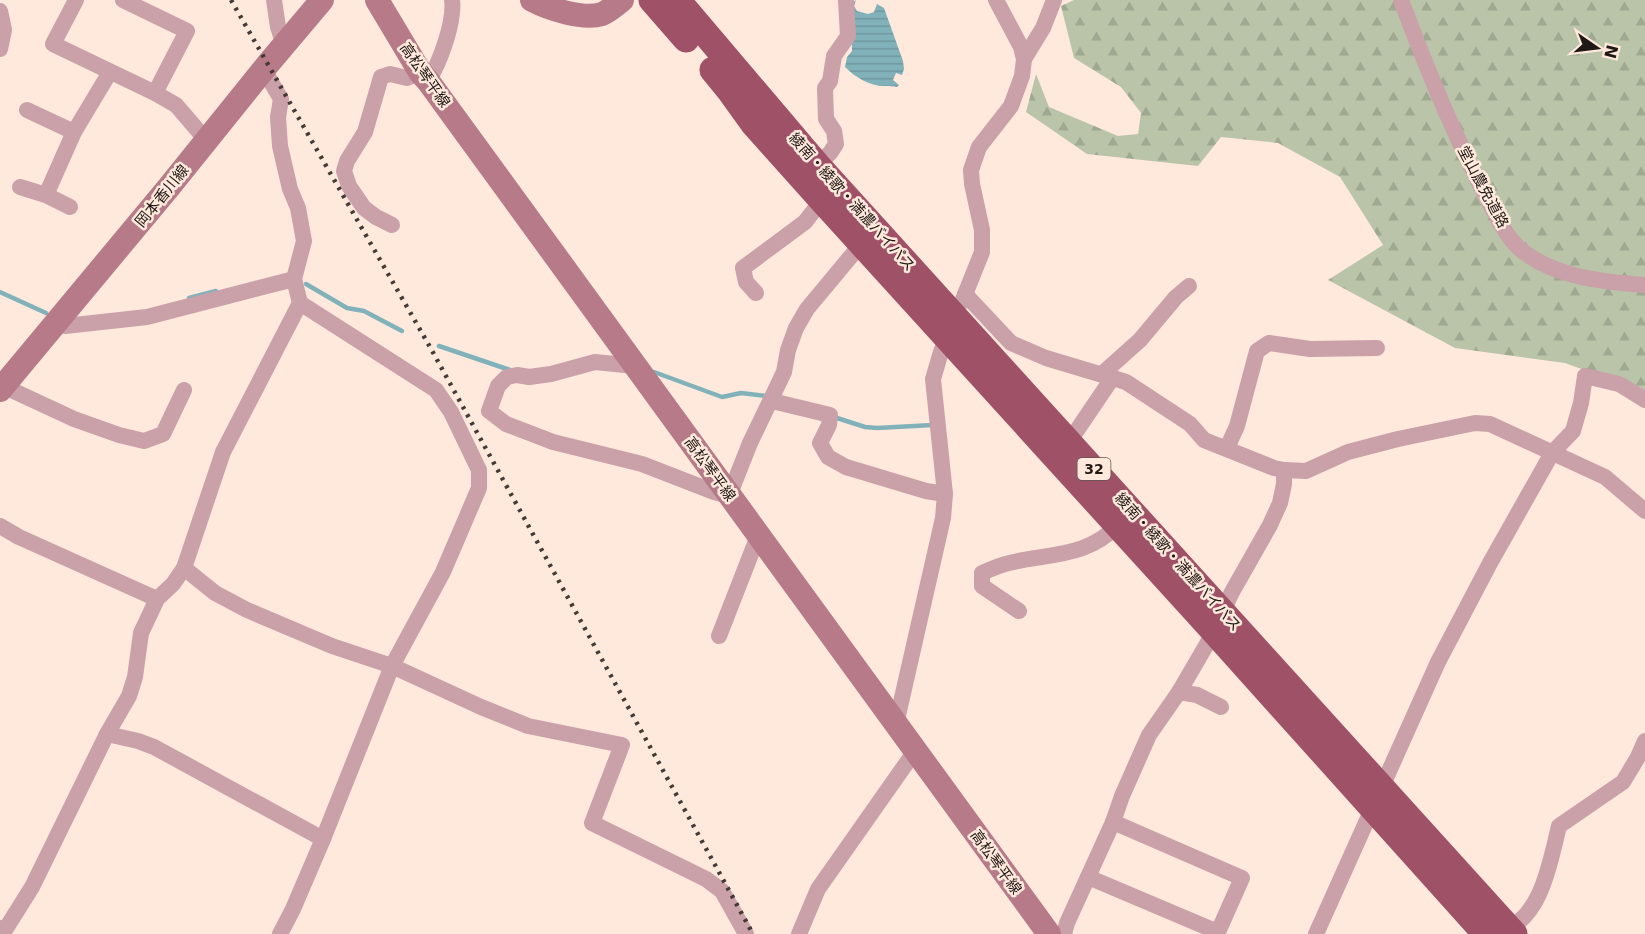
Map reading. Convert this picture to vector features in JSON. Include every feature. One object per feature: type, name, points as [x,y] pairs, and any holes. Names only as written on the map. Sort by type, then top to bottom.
[{"type":"highway","name":"綾南・綾歌・満濃バイパス","points":[[652,0],[731,92],[754,124],[862,243],[956,316],[1118,525],[1218,621]]},
{"type":"highway","name":"綾南・綾歌・満濃バイパス","points":[[677,0],[817,165],[1069,442],[1218,621],[1502,933]]},
{"type":"main road","name":"岡本香川線","points":[[2,388],[322,0]]},
{"type":"main road","name":"高松琴平線","points":[[377,0],[424,77],[1049,934]]},
{"type":"main road","points":[[532,0],[552,9],[582,15],[599,15],[607,12],[622,0]]},
{"type":"street","points":[[76,0],[53,44],[176,105],[207,141]]},
{"type":"street","points":[[123,0],[186,31],[155,93]]},
{"type":"street","points":[[274,0],[278,27],[284,45]]},
{"type":"street","points":[[392,225],[364,208],[349,186],[344,171],[347,161],[365,132],[381,77],[390,74],[406,78],[424,77],[436,68],[453,11],[452,0]]},
{"type":"street","points":[[756,293],[746,282],[743,268],[805,222],[822,201],[817,165],[836,144],[834,130],[826,119],[825,88],[830,81],[834,56],[848,36],[846,0]]},
{"type":"street","points":[[896,724],[943,518],[945,494],[933,379],[940,352],[982,252],[982,230],[971,170],[979,147],[1011,106],[1022,76],[1024,60],[1021,47],[996,0]]},
{"type":"street","points":[[1024,60],[1043,28],[1054,0]]},
{"type":"street","name":"堂山農免道路","points":[[1401,0],[1432,85],[1477,180],[1501,224],[1519,248],[1557,270],[1592,278],[1645,285]]},
{"type":"street","points":[[0,10],[4,30],[0,49]]},
{"type":"street","points":[[0,928],[5,930],[32,887],[107,734],[129,696],[135,677],[141,633],[157,599],[184,568],[223,452],[300,303],[294,279],[304,240],[298,208],[290,189],[280,146],[278,117],[282,99],[264,70]]},
{"type":"street","points":[[46,195],[74,132],[110,72]]},
{"type":"street","points":[[27,110],[74,132]]},
{"type":"street","points":[[20,187],[46,195],[70,207]]},
{"type":"street","points":[[635,366],[595,362],[529,377],[517,375],[507,377],[498,386],[489,411],[506,424],[553,442],[642,464],[729,496],[750,443],[784,372],[788,350],[796,328],[807,309],[862,243]]},
{"type":"street","points":[[56,322],[65,326],[147,317],[294,279]]},
{"type":"street","points":[[1069,442],[1107,375],[1176,297],[1189,286]]},
{"type":"street","points":[[280,934],[323,839],[392,666],[443,572],[479,488],[480,470],[451,412],[436,390],[300,303]]},
{"type":"street","points":[[956,316],[1046,358],[1126,382],[1190,424],[1204,440],[1274,468],[1306,471],[1348,452],[1398,439],[1475,423],[1490,424],[1605,477],[1645,511]]},
{"type":"street","points":[[1227,448],[1237,426],[1257,351],[1269,343],[1310,349],[1377,348]]},
{"type":"street","points":[[1316,934],[1438,662],[1552,453],[1573,431],[1581,403],[1584,376],[1619,384],[1645,400]]},
{"type":"street","points":[[2,388],[74,419],[144,441],[163,434],[184,390]]},
{"type":"street","points":[[772,401],[830,415],[829,425],[820,443],[828,457],[846,467],[926,491],[945,494]]},
{"type":"street","points":[[1064,934],[1149,735],[1179,692],[1207,644],[1270,525],[1280,503],[1284,470]]},
{"type":"street","points":[[1019,611],[982,586],[982,573],[1008,563],[1068,553],[1100,541],[1118,525]]},
{"type":"street","points":[[0,526],[19,537],[157,599]]},
{"type":"street","points":[[718,636],[758,536]]},
{"type":"street","points":[[184,568],[215,593],[247,610],[332,646],[392,666],[528,726],[622,745],[592,823],[706,879],[722,891],[746,934]]},
{"type":"street","points":[[1179,692],[1197,695],[1221,707]]},
{"type":"street","points":[[107,734],[154,747],[323,839]]},
{"type":"street","points":[[1502,933],[1532,906],[1544,883],[1559,826],[1623,782],[1645,741]]},
{"type":"street","points":[[799,934],[818,889],[915,751]]},
{"type":"street","points":[[1088,877],[1218,932],[1242,878],[1113,822]]},
{"type":"green space","points":[[1074,0],[1645,0],[1645,392],[1565,363],[1455,348],[1328,280],[1383,245],[1340,177],[1278,143],[1221,137],[1198,166],[1087,154],[1026,112],[1036,74],[1049,107],[1118,136],[1138,134],[1141,113],[1121,87],[1074,58],[1061,6]]},
{"type":"water","points":[[856,0],[854,6],[857,11],[868,14],[874,12],[877,4],[884,8],[903,61],[902,75],[896,73],[893,80],[899,85],[897,87],[870,83],[854,75],[845,67],[847,57],[852,51],[851,4]]},
{"type":"waterway","points":[[306,284],[347,308],[364,311],[402,331]]},
{"type":"waterway","points":[[189,298],[216,291]]},
{"type":"waterway","points":[[0,292],[46,313]]},
{"type":"waterway","points":[[439,346],[510,370]]},
{"type":"waterway","points":[[654,372],[722,397],[741,393],[767,396]]},
{"type":"waterway","points":[[837,418],[865,427],[877,428],[933,425]]},
{"type":"railway","points":[[231,0],[430,347],[753,934]]}]
